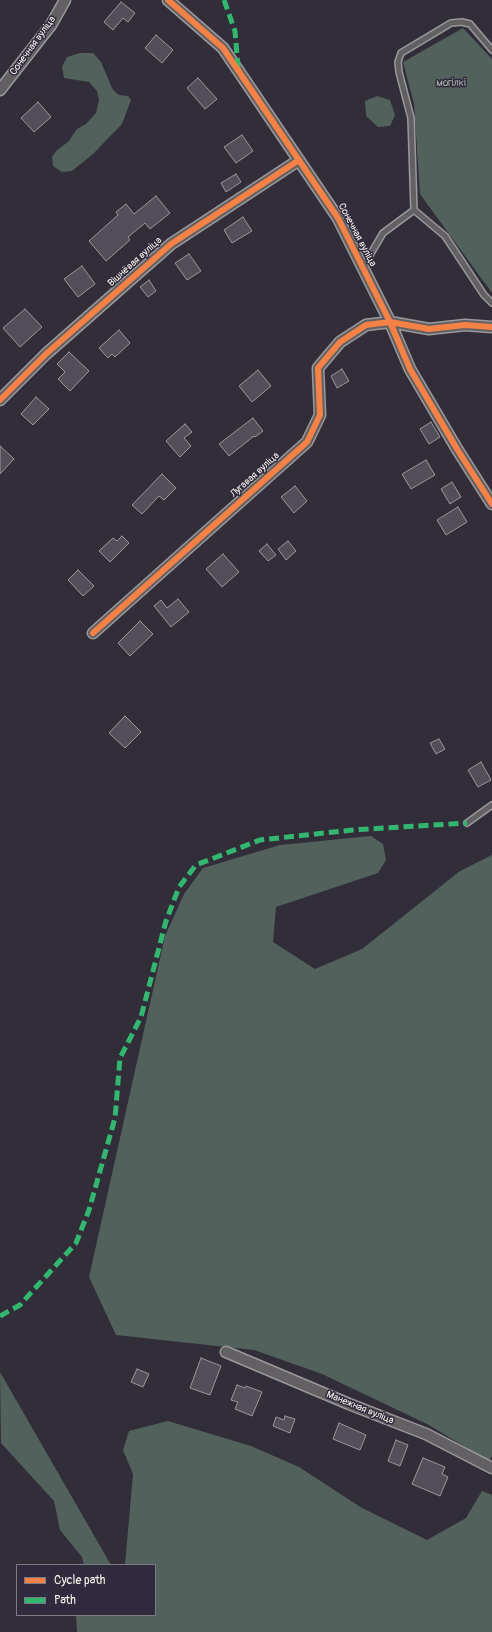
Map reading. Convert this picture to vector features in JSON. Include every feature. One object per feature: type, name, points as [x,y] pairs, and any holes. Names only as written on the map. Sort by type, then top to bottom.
[{"type":"street","name":"Сонечная вуліца","points":[[0,90],[51,25],[65,0]]},
{"type":"street","name":"Сонечная вуліца","points":[[168,0],[223,48],[338,218],[390,322],[410,369],[492,504]]},
{"type":"street","name":"Вішнёвая вуліца","points":[[0,400],[46,354],[171,244],[299,160]]},
{"type":"street","name":"Лугавая вуліца","points":[[93,634],[308,442],[320,415],[318,368],[340,342],[366,325],[390,322],[429,329],[465,325],[492,327]]},
{"type":"street","name":"Манежная вуліца","points":[[226,1352],[348,1404],[426,1434],[492,1468]]},
{"type":"lane","points":[[492,50],[470,24],[462,22],[451,23],[401,53],[398,62],[399,72],[411,118],[414,210],[445,236],[484,295],[492,303]]},
{"type":"lane","points":[[363,267],[383,234],[414,210]]},
{"type":"lane","points":[[467,823],[492,805]]},
{"type":"green space","name":"могілкі","points":[[463,28],[492,59],[492,293],[420,194],[414,104],[403,62]]},
{"type":"green space","points":[[80,53],[93,53],[101,62],[113,90],[119,95],[128,96],[131,100],[122,124],[93,154],[72,171],[62,172],[53,166],[52,157],[57,150],[68,142],[77,129],[86,124],[96,113],[99,100],[97,91],[89,82],[64,78],[62,67],[67,57]]},
{"type":"green space","points":[[377,96],[390,100],[395,115],[390,126],[378,127],[366,116],[365,101]]},
{"type":"green space","points":[[371,836],[383,844],[386,860],[378,873],[276,907],[273,942],[315,969],[362,949],[460,871],[492,855],[492,1456],[489,1461],[427,1424],[322,1374],[254,1350],[116,1335],[89,1277],[165,936],[184,894],[203,868],[280,845]]},
{"type":"green space","points":[[0,1372],[110,1564],[84,1564],[82,1557],[60,1530],[54,1501],[1,1443]]},
{"type":"green space","points":[[168,1421],[251,1446],[299,1467],[362,1508],[427,1540],[466,1518],[482,1491],[492,1495],[492,1632],[77,1632],[76,1616],[156,1616],[156,1564],[125,1564],[133,1474],[123,1450],[129,1431]]},
{"type":"building","points":[[121,2],[135,13],[128,22],[123,18],[113,30],[104,22]]},
{"type":"building","points":[[156,35],[173,50],[162,63],[145,48]]},
{"type":"building","points":[[198,78],[217,99],[205,109],[187,88]]},
{"type":"building","points":[[38,102],[51,117],[34,132],[21,118]]},
{"type":"building","points":[[242,135],[253,151],[236,163],[224,147]]},
{"type":"building","points":[[236,174],[241,182],[226,192],[221,183]]},
{"type":"building","points":[[156,196],[170,213],[150,229],[145,223],[128,237],[130,240],[106,261],[89,241],[118,215],[116,212],[126,204],[134,214]]},
{"type":"building","points":[[243,217],[252,231],[232,243],[224,230]]},
{"type":"building","points":[[189,254],[201,271],[187,280],[175,263]]},
{"type":"building","points":[[82,266],[95,284],[78,297],[64,279]]},
{"type":"building","points":[[149,280],[156,291],[148,297],[140,287]]},
{"type":"building","points":[[25,309],[42,327],[20,347],[3,328]]},
{"type":"building","points":[[119,330],[130,343],[115,357],[112,354],[108,358],[99,348]]},
{"type":"building","points":[[69,352],[89,371],[70,391],[58,379],[65,372],[57,364]]},
{"type":"building","points":[[342,369],[349,381],[337,388],[331,376]]},
{"type":"building","points":[[258,370],[271,386],[252,402],[239,386]]},
{"type":"building","points":[[36,397],[49,409],[33,425],[21,414]]},
{"type":"building","points":[[253,418],[263,431],[255,437],[254,436],[229,456],[219,444]]},
{"type":"building","points":[[431,422],[440,437],[429,444],[420,429]]},
{"type":"building","points":[[185,424],[192,432],[184,438],[191,446],[180,457],[166,441]]},
{"type":"building","points":[[0,446],[14,459],[0,474]]},
{"type":"building","points":[[426,460],[435,475],[411,489],[402,474]]},
{"type":"building","points":[[162,474],[176,488],[164,500],[159,496],[142,514],[132,505]]},
{"type":"building","points":[[452,482],[461,497],[450,504],[441,489]]},
{"type":"building","points":[[295,486],[307,501],[294,513],[281,497]]},
{"type":"building","points":[[458,507],[467,522],[446,535],[437,520]]},
{"type":"building","points":[[122,536],[129,543],[110,562],[99,551],[113,538],[117,541]]},
{"type":"building","points":[[288,541],[296,551],[286,560],[278,549]]},
{"type":"building","points":[[267,544],[276,555],[268,561],[259,551]]},
{"type":"building","points":[[223,554],[239,572],[222,587],[206,569]]},
{"type":"building","points":[[78,570],[94,586],[83,596],[68,580]]},
{"type":"building","points":[[178,599],[189,612],[171,627],[154,606],[161,600],[167,608]]},
{"type":"building","points":[[140,621],[153,634],[130,656],[118,643]]},
{"type":"building","points":[[125,716],[141,732],[125,748],[109,733]]},
{"type":"building","points":[[439,739],[445,749],[436,754],[430,743]]},
{"type":"building","points":[[481,762],[491,780],[478,787],[468,770]]},
{"type":"building","points":[[201,1358],[221,1366],[210,1395],[190,1388]]},
{"type":"building","points":[[137,1369],[149,1374],[143,1387],[131,1382]]},
{"type":"building","points":[[237,1385],[245,1388],[246,1386],[262,1392],[252,1416],[235,1409],[238,1402],[231,1400]]},
{"type":"building","points":[[285,1416],[295,1419],[290,1433],[273,1426],[276,1417],[284,1420]]},
{"type":"building","points":[[339,1423],[366,1435],[360,1450],[333,1439]]},
{"type":"building","points":[[396,1440],[408,1445],[400,1466],[388,1461]]},
{"type":"building","points":[[423,1458],[445,1467],[442,1474],[448,1477],[440,1496],[412,1484]]},
{"type":"marked path","points":[[224,0],[235,31],[238,68]]},
{"type":"marked path","points":[[0,1316],[20,1305],[76,1243],[89,1210],[115,1118],[120,1058],[141,1017],[166,921],[179,887],[196,865],[260,840],[352,830],[467,823]]},
{"type":"cycle path","points":[[168,0],[223,48],[338,218],[390,322],[410,369],[457,449],[492,504]]},
{"type":"cycle path","points":[[0,400],[46,354],[171,244],[299,160]]},
{"type":"cycle path","points":[[93,633],[307,442],[320,415],[318,368],[340,342],[366,325],[390,322],[429,329],[465,325],[492,327]]}]
